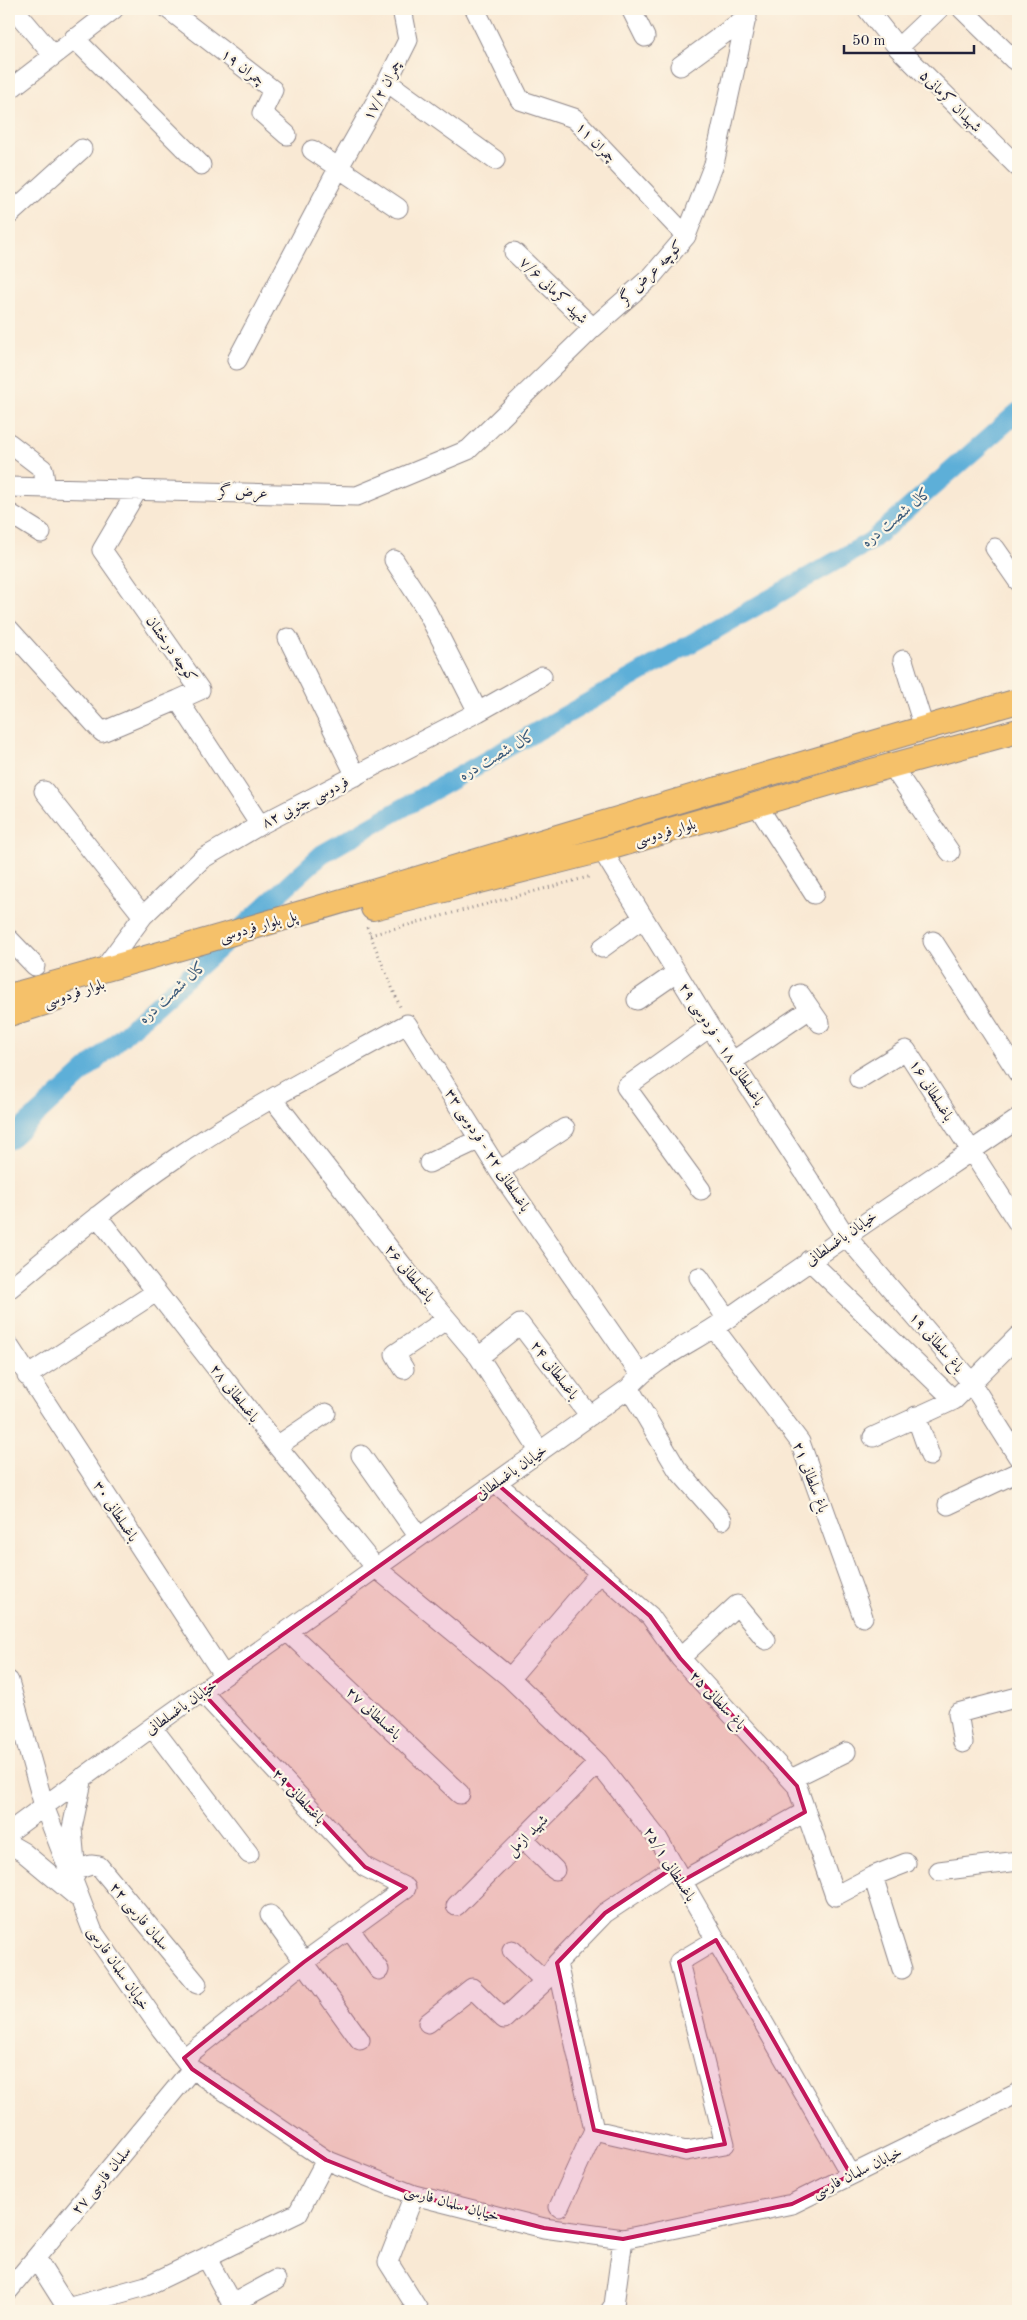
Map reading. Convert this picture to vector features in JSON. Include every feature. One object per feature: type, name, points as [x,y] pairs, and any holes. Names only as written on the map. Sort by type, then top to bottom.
[{"type":"main road","name":"بلوار فردوسی","points":[[315,917],[743,780],[852,750],[1018,700]]},
{"type":"main road","points":[[902,764],[906,756],[902,749],[902,740],[915,730]]},
{"type":"main road","name":"بلوار فردوسی","points":[[315,917],[361,912],[608,860],[756,805],[1018,731]]},
{"type":"main road","points":[[852,750],[858,753],[862,760],[861,774]]},
{"type":"main road","name":"پل بلوار فردوسی","points":[[139,966],[315,917]]},
{"type":"main road","name":"بلوار فردوسی","points":[[9,996],[103,970],[139,966]]},
{"type":"main road","name":"بلوار فردوسی","points":[[9,1014],[139,966]]},
{"type":"street","points":[[14,9],[53,55]]},
{"type":"street","points":[[9,90],[114,9]]},
{"type":"street","name":"چمران ۱۹","points":[[168,9],[273,90],[262,113],[287,135]]},
{"type":"street","name":"چمران ۱۷/۲","points":[[237,360],[408,40],[402,9]]},
{"type":"street","name":"چمران ۱۱","points":[[475,9],[520,100],[574,118],[686,236]]},
{"type":"street","points":[[631,9],[645,37]]},
{"type":"street","name":"شهیدان کرمانی۵","points":[[867,9],[898,48],[1018,168]]},
{"type":"street","points":[[898,48],[939,9]]},
{"type":"street","points":[[962,9],[1014,60]]},
{"type":"street","points":[[680,66],[748,13]]},
{"type":"street","name":"کوچه عرض گر","points":[[468,450],[593,328],[652,276],[686,236],[714,164],[748,13]]},
{"type":"street","points":[[74,38],[200,165]]},
{"type":"street","points":[[387,82],[495,160]]},
{"type":"street","points":[[9,215],[82,148]]},
{"type":"street","points":[[312,150],[398,208]]},
{"type":"street","name":"شهید کرمانی ۷/۶","points":[[514,252],[593,328]]},
{"type":"street","points":[[9,443],[43,469],[46,488]]},
{"type":"street","name":"عرض گر","points":[[9,486],[357,496],[468,450]]},
{"type":"street","name":"کوچه درخشان","points":[[138,489],[102,550],[200,690],[178,700],[260,825]]},
{"type":"street","points":[[9,513],[41,533]]},
{"type":"street","points":[[995,548],[1018,581]]},
{"type":"street","points":[[394,560],[424,606],[478,712]]},
{"type":"street","points":[[9,629],[102,732],[178,700]]},
{"type":"street","points":[[288,638],[356,776]]},
{"type":"street","points":[[904,660],[915,730]]},
{"type":"street","name":"فردوسی جنوبی ۸۲","points":[[103,970],[143,916],[202,859],[260,825],[478,712],[542,676]]},
{"type":"street","points":[[902,764],[950,852]]},
{"type":"street","points":[[44,790],[143,916]]},
{"type":"street","points":[[756,805],[814,894]]},
{"type":"street","name":"باغسلطانی ۱۸ - فردوسی ۲۹","points":[[608,860],[710,1027],[845,1235]]},
{"type":"street","points":[[602,948],[643,918]]},
{"type":"street","points":[[9,938],[35,966]]},
{"type":"street","points":[[933,942],[1018,1073]]},
{"type":"street","points":[[638,1000],[676,973]]},
{"type":"street","points":[[733,1061],[810,1009]]},
{"type":"street","points":[[9,1289],[97,1216],[177,1157],[272,1099],[407,1024]]},
{"type":"street","name":"باغسلطانی ۲۲ - فردوسی ۳۳","points":[[407,1024],[499,1171],[635,1381],[677,1469],[722,1520]]},
{"type":"street","points":[[701,1190],[626,1087],[710,1027]]},
{"type":"street","name":"باغسلطانی ۱۶","points":[[859,1079],[906,1050],[971,1151]]},
{"type":"street","name":"باغسلطانی ۲۶","points":[[272,1099],[413,1279],[479,1357],[540,1452]]},
{"type":"street","name":"خیابان باغسلطانی","points":[[9,1832],[152,1727],[590,1416],[635,1381],[845,1235],[1018,1119]]},
{"type":"street","points":[[499,1171],[565,1128]]},
{"type":"street","points":[[429,1163],[480,1139]]},
{"type":"street","points":[[971,1151],[1018,1223]]},
{"type":"street","name":"باغسلطانی ۲۸","points":[[97,1216],[277,1446],[376,1568]]},
{"type":"street","name":"باغ سلطانی ۱۹","points":[[845,1235],[970,1381],[1018,1457]]},
{"type":"street","points":[[809,1260],[954,1400]]},
{"type":"street","name":"باغ سلطانی ۲۱","points":[[699,1277],[720,1323],[800,1442],[863,1617]]},
{"type":"street","points":[[27,1376],[156,1292]]},
{"type":"street","points":[[404,1369],[395,1354],[447,1319]]},
{"type":"street","name":"باغسلطانی ۲۴","points":[[479,1357],[520,1324],[590,1416]]},
{"type":"street","points":[[873,1437],[954,1400],[970,1381],[1018,1336]]},
{"type":"street","name":"باغسلطانی ۳۰","points":[[9,1346],[224,1676]]},
{"type":"street","points":[[277,1446],[326,1413]]},
{"type":"street","points":[[916,1416],[930,1456]]},
{"type":"street","points":[[361,1455],[419,1537]]},
{"type":"street","points":[[948,1505],[1018,1472]]},
{"type":"street","name":"باغ سلطانی ۲۵","points":[[496,1483],[650,1616],[680,1658],[797,1786],[834,1896],[873,1876],[906,1863]]},
{"type":"street","name":"باغسلطانی ۲۵/۱","points":[[376,1568],[510,1678],[598,1763],[658,1839],[851,2175]]},
{"type":"street","points":[[510,1678],[600,1572]]},
{"type":"street","points":[[680,1658],[737,1605],[766,1640]]},
{"type":"street","name":"باغسلطانی ۲۷","points":[[287,1631],[460,1794]]},
{"type":"street","name":"خیابان سلمان فارسی","points":[[9,1680],[44,1806],[78,1898],[93,1932],[188,2064],[326,2160],[414,2194],[544,2228],[623,2239],[792,2204],[1018,2093]]},
{"type":"street","name":"باغسلطانی ۲۹","points":[[202,1692],[366,1867],[406,1888]]},
{"type":"street","points":[[963,1743],[958,1712],[1018,1697]]},
{"type":"street","points":[[152,1727],[249,1854]]},
{"type":"street","points":[[790,1779],[846,1752]]},
{"type":"street","name":"شهید ازمل","points":[[456,1906],[598,1763]]},
{"type":"street","points":[[78,1898],[72,1828],[83,1777]]},
{"type":"street","points":[[428,2023],[472,1988],[504,2019],[545,1982],[557,1963],[605,1913],[678,1874],[805,1812]]},
{"type":"street","points":[[523,1838],[555,1870]]},
{"type":"street","points":[[9,1844],[23,1852],[78,1898]]},
{"type":"street","points":[[939,1871],[1018,1861]]},
{"type":"street","name":"سلمان فارسی ۲۲","points":[[76,1870],[91,1864],[100,1866],[197,1984]]},
{"type":"street","points":[[873,1876],[902,1969]]},
{"type":"street","name":"سلمان فارسی ۲۷","points":[[9,2287],[36,2259],[188,2064],[304,1962],[406,1888]]},
{"type":"street","points":[[270,1915],[360,2040]]},
{"type":"street","points":[[350,1930],[379,1970]]},
{"type":"street","points":[[594,2130],[686,2151],[725,2144],[679,1962],[716,1940]]},
{"type":"street","points":[[512,1950],[545,1982]]},
{"type":"street","points":[[557,1963],[594,2130],[559,2207]]},
{"type":"street","points":[[36,2259],[68,2310],[146,2286],[298,2213],[326,2160]]},
{"type":"street","points":[[414,2194],[388,2262],[419,2311]]},
{"type":"street","points":[[610,2311],[614,2304],[623,2239]]},
{"type":"street","points":[[206,2257],[234,2308],[276,2280]]},
{"type":"path","points":[[370,935],[608,860]]},
{"type":"path","points":[[361,912],[407,1024]]},
{"type":"highlighted area","points":[[496,1483],[650,1616],[680,1658],[797,1786],[805,1812],[682,1881],[674,1867],[605,1913],[557,1963],[594,2130],[686,2151],[725,2144],[679,1962],[716,1940],[851,2175],[792,2204],[623,2239],[544,2228],[414,2195],[326,2160],[192,2069],[184,2058],[304,1962],[406,1888],[365,1867],[202,1692]]},
{"type":"waterway","name":"کال شصت دره","points":[[9,1140],[322,854],[871,541],[1018,412]]}]
